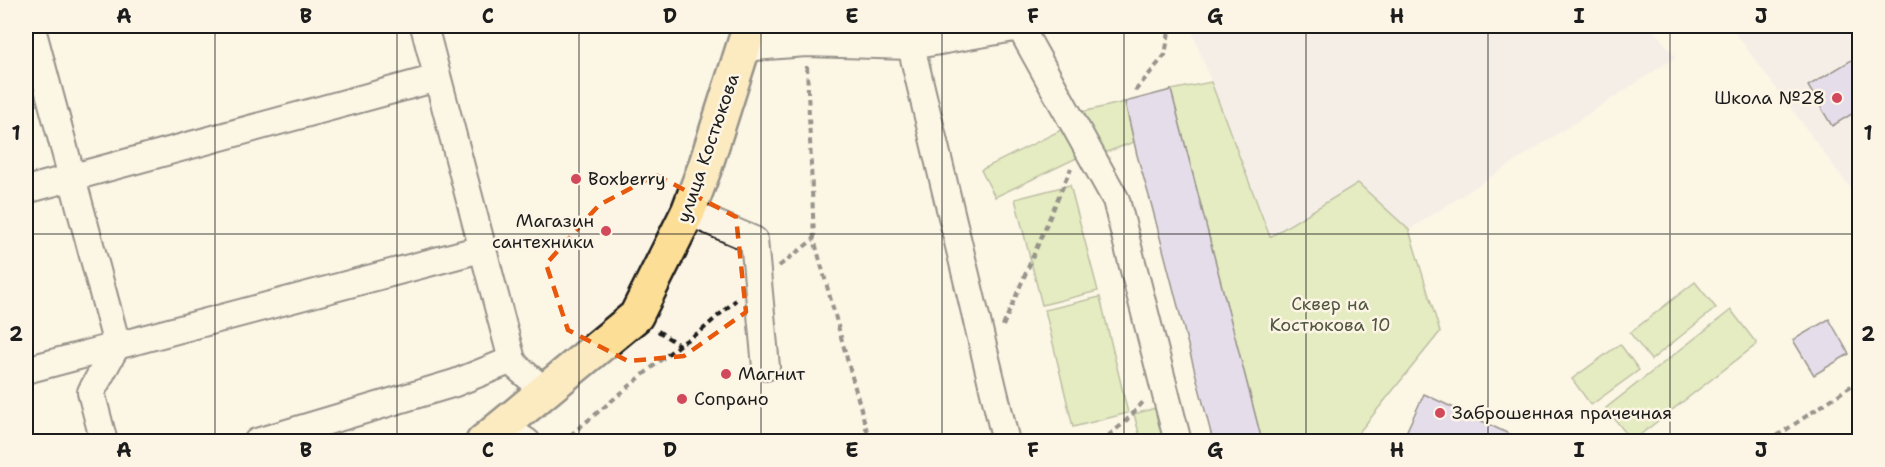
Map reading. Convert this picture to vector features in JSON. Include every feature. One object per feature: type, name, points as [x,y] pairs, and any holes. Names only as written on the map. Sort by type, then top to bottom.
[{"type":"main road","name":"улица Костюкова","points":[[504,436],[544,391],[636,316],[688,212],[705,167],[746,37]]},
{"type":"lane","points":[[424,26],[512,360],[544,391]]},
{"type":"lane","points":[[911,46],[942,26]]},
{"type":"lane","points":[[746,37],[806,43],[911,46],[1020,27],[1116,200],[1178,441]]},
{"type":"lane","points":[[26,38],[34,36],[117,345],[91,392],[104,441]]},
{"type":"lane","points":[[911,46],[1006,441]]},
{"type":"lane","points":[[26,190],[438,78]]},
{"type":"lane","points":[[688,212],[754,240],[766,367]]},
{"type":"lane","points":[[26,370],[481,249]]},
{"type":"lane","points":[[257,441],[455,382],[512,360]]},
{"type":"path","points":[[1135,91],[1165,55],[1170,26]]},
{"type":"path","points":[[806,43],[814,239],[870,441]]},
{"type":"path","points":[[987,363],[1083,140]]},
{"type":"path","points":[[562,441],[679,345],[700,331]]},
{"type":"path","points":[[1768,441],[1860,380]]},
{"type":"path","points":[[1100,441],[1124,423],[1162,381]]},
{"type":"highlighted area","points":[[656,175],[736,217],[746,312],[684,356],[628,361],[568,330],[546,264],[599,205]]},
{"type":"shaded area","points":[[1190,26],[1650,26],[1676,57],[1409,230],[1357,183],[1270,238]]},
{"type":"shaded area","points":[[1730,26],[1859,26],[1859,200]]},
{"type":"green space","name":"Сквер на Костюкова 10","points":[[1211,82],[1270,237],[1358,183],[1409,230],[1440,332],[1352,441],[1262,441],[1171,90]]},
{"type":"green space","points":[[1125,102],[1134,142],[1093,157],[1069,115]]},
{"type":"green space","points":[[1067,127],[1081,156],[995,197],[981,170]]},
{"type":"green space","points":[[1070,185],[1098,291],[1042,305],[1015,199]]},
{"type":"green space","points":[[1695,282],[1716,308],[1651,360],[1630,333]]},
{"type":"green space","points":[[1100,297],[1128,413],[1073,427],[1045,310]]},
{"type":"green space","points":[[1731,310],[1757,344],[1632,441],[1606,408]]},
{"type":"green space","points":[[1620,344],[1639,370],[1591,405],[1572,379]]},
{"type":"green space","points":[[1163,406],[1172,441],[1141,441],[1134,414]]},
{"type":"building","name":"Школа №28","points":[[1860,55],[1860,109],[1832,126],[1808,86]]},
{"type":"building","points":[[1171,90],[1262,441],[1213,441],[1137,155],[1125,102]]},
{"type":"building","points":[[1829,319],[1849,354],[1814,375],[1793,340]]},
{"type":"building","name":"Заброшенная прачечная","points":[[1424,394],[1524,441],[1402,441]]},
{"type":"place","name":"Школа №28","points":[[1837,98]]},
{"type":"place","name":"Boxberry","points":[[576,179]]},
{"type":"place","name":"Магазин сантехники","points":[[606,231]]},
{"type":"place","name":"Магнит","points":[[726,374]]},
{"type":"place","name":"Сопрано","points":[[682,399]]},
{"type":"place","name":"Заброшенная прачечная","points":[[1440,413]]}]
